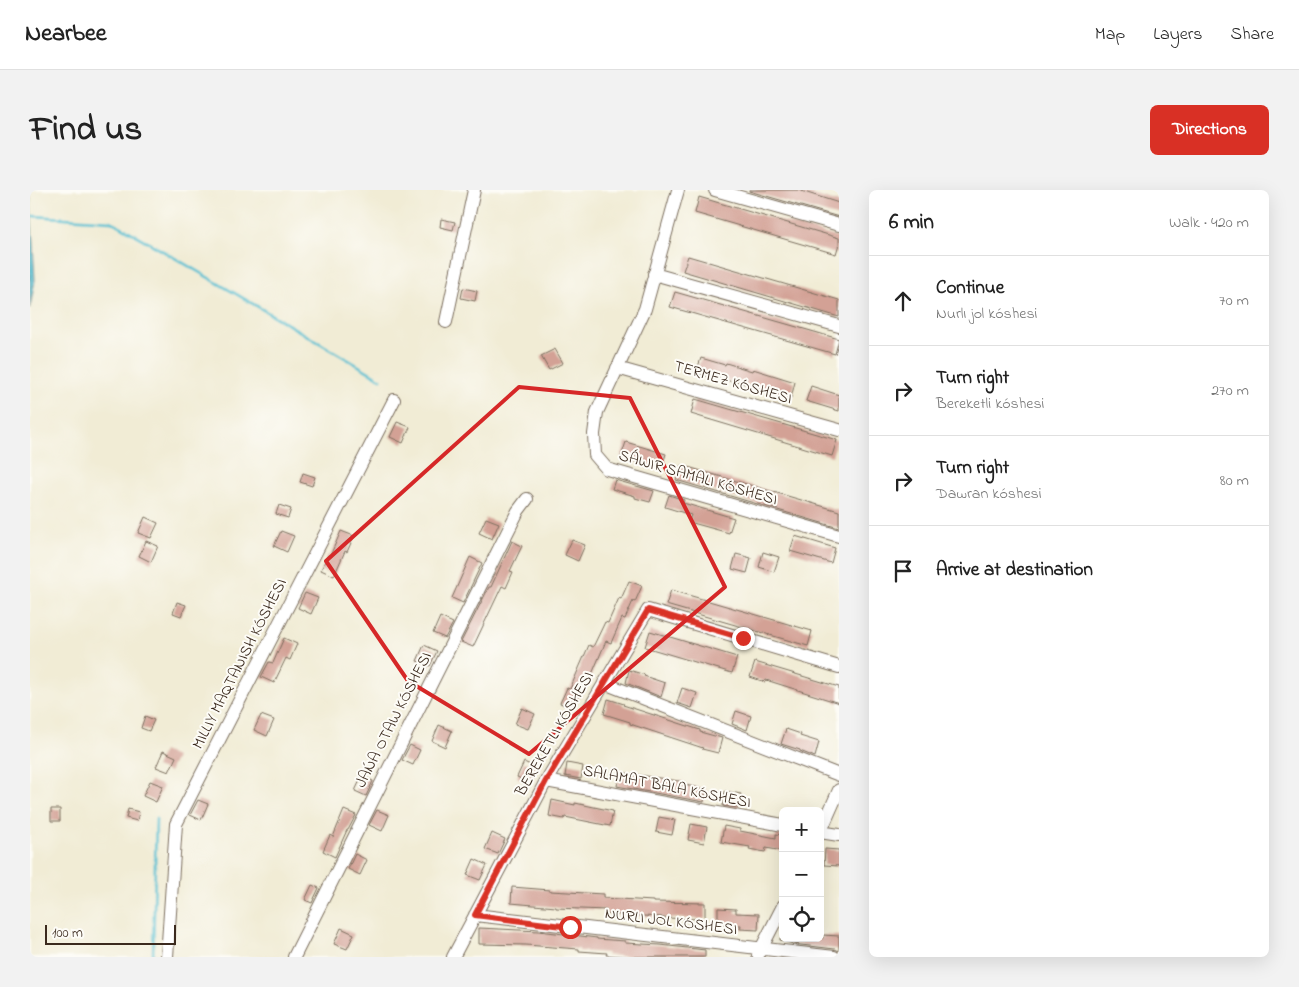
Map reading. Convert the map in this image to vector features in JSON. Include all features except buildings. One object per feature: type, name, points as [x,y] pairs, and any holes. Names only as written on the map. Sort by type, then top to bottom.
[{"type":"street","points":[[446,322],[474,190]]},
{"type":"street","points":[[678,190],[644,309],[597,412],[594,434],[595,454],[607,468],[839,536]]},
{"type":"street","points":[[715,190],[839,225]]},
{"type":"street","points":[[654,274],[839,326]]},
{"type":"street","name":"TERMEZ KÓSHESI","points":[[617,368],[839,430]]},
{"type":"street","points":[[167,957],[176,824],[394,400]]},
{"type":"street","name":"JAŃA OTAW KÓSHESI","points":[[294,957],[518,511],[527,499]]},
{"type":"street","name":"BEREKETLI KÓSHESI","points":[[453,957],[546,781],[648,610],[839,667]]},
{"type":"street","points":[[604,683],[839,775]]},
{"type":"street","name":"SALAMAT BALA KÓSHESI","points":[[546,781],[779,825]]},
{"type":"street","points":[[824,824],[839,790]]},
{"type":"street","points":[[824,833],[839,834]]},
{"type":"street","points":[[759,953],[779,914]]},
{"type":"street","points":[[475,915],[759,953],[834,957]]},
{"type":"highlighted area","points":[[519,387],[630,398],[725,587],[529,754],[408,681],[326,561]]},
{"type":"water","points":[[30,190],[35,280],[30,308]]},
{"type":"waterway","points":[[32,216],[110,221],[381,379]]},
{"type":"waterway","points":[[153,957],[156,819]]},
{"type":"route","points":[[570,927],[475,915],[546,781],[604,683],[648,610],[743,638]]}]
